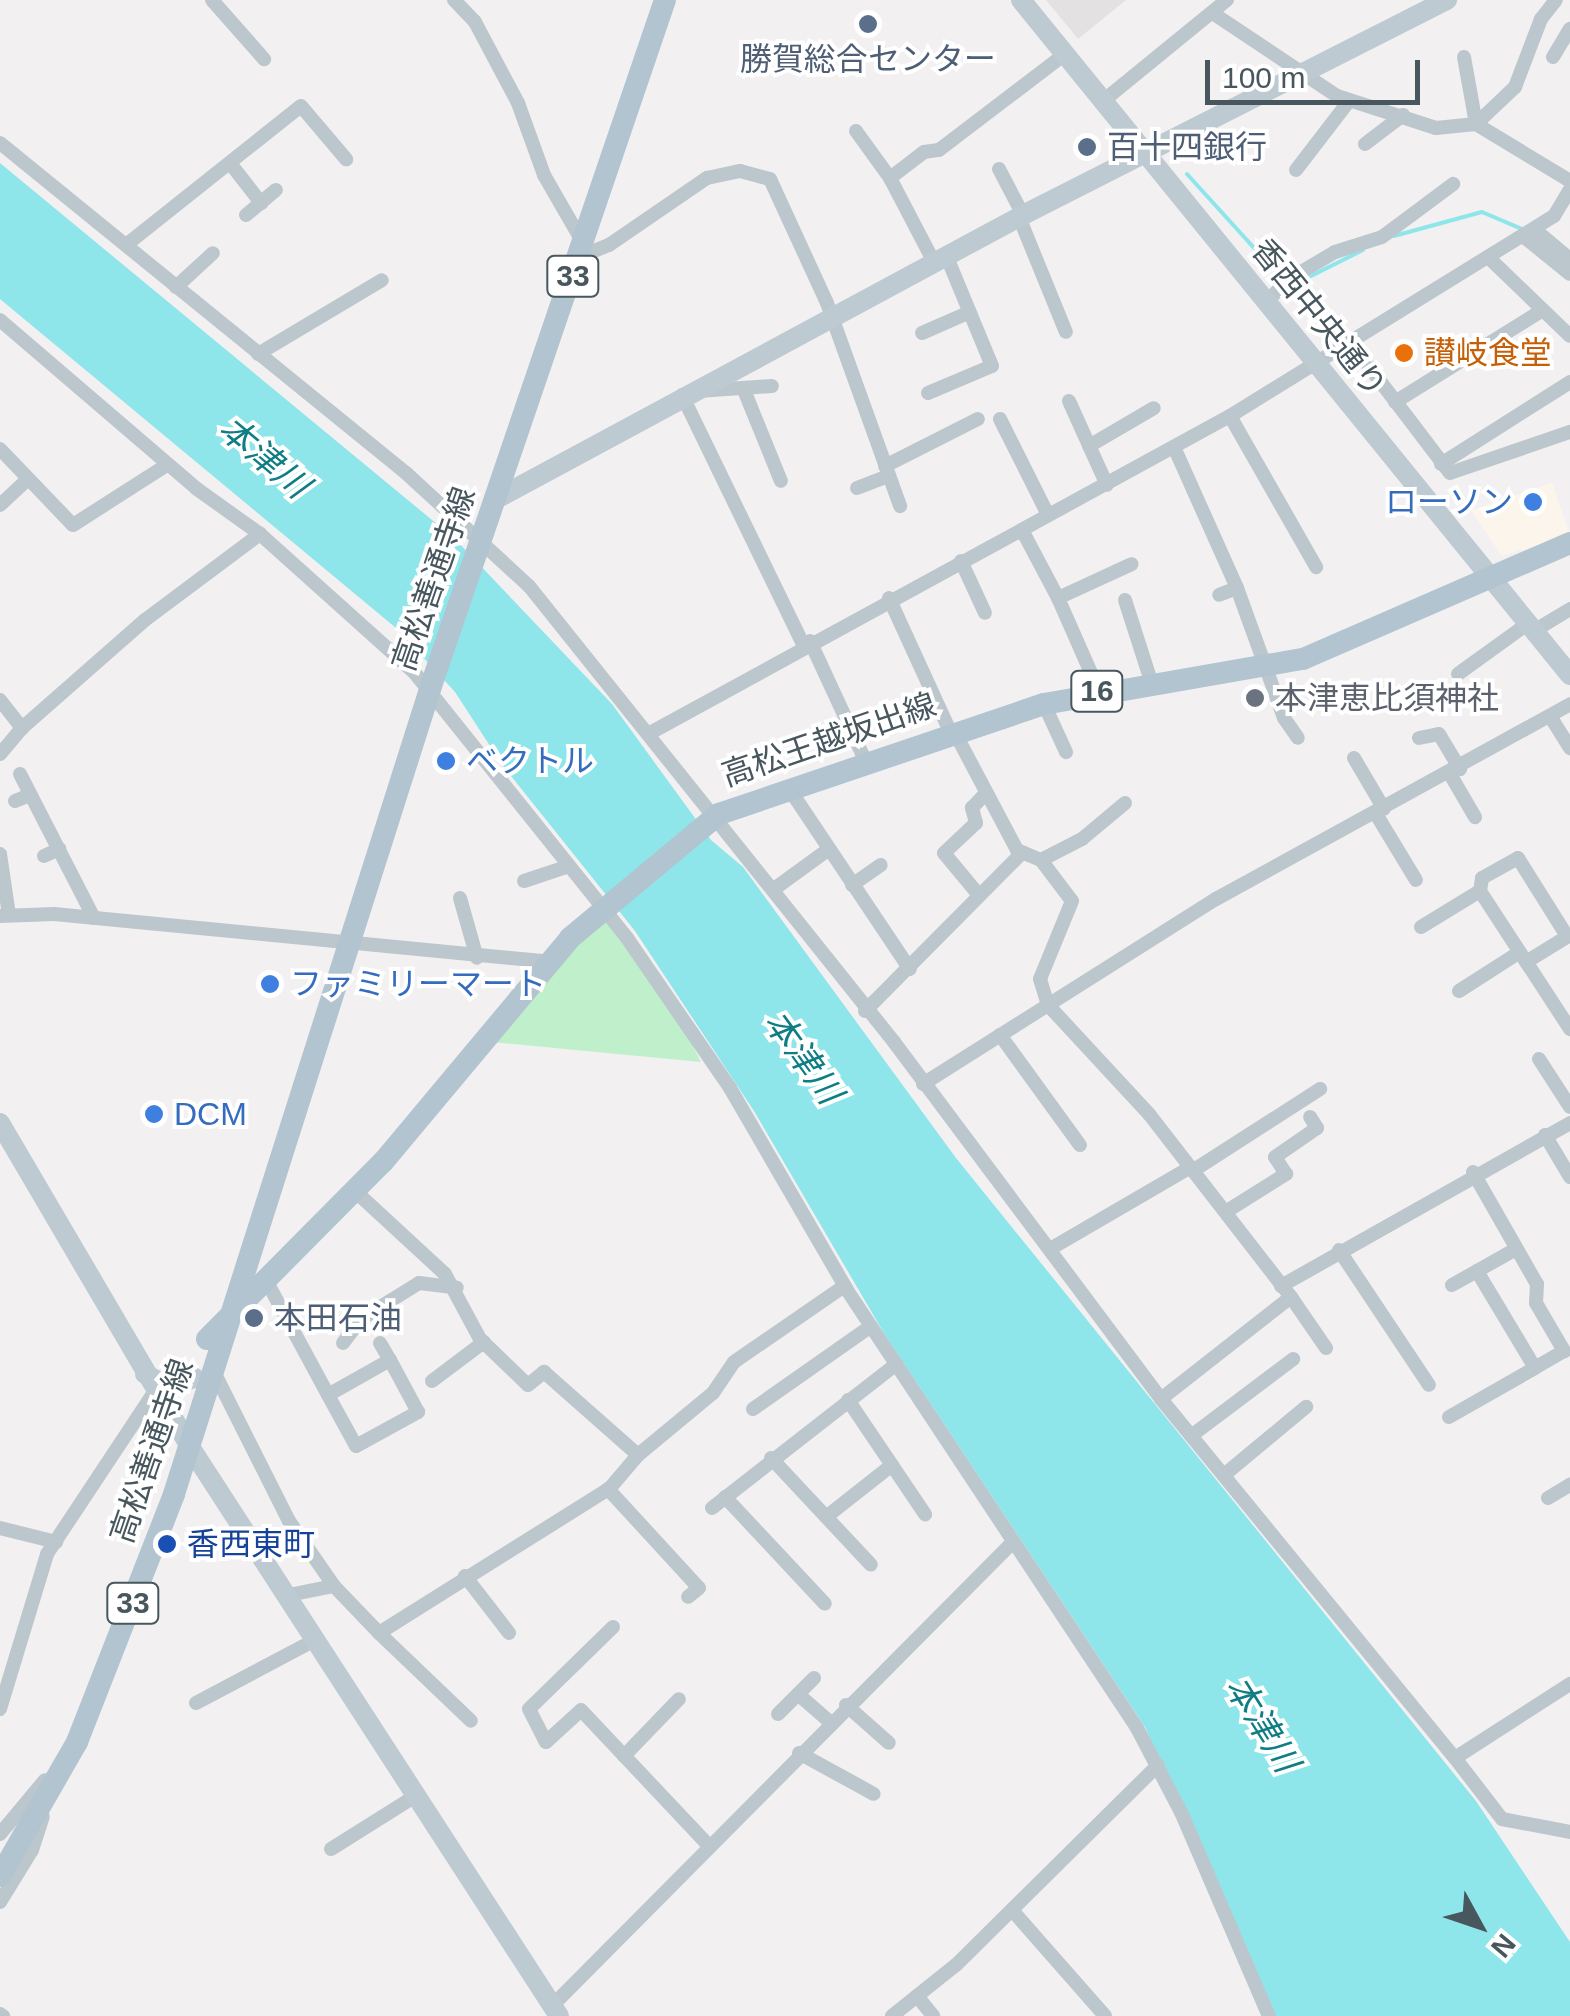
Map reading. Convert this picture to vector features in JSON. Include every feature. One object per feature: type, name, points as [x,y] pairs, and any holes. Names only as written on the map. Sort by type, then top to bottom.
[{"type":"main road","name":"高松善通寺線","points":[[0,1876],[48,1786],[128,1593],[180,1425],[259,1266],[275,1184],[348,945],[432,684],[665,0]]},
{"type":"main road","name":"高松王越坂出線","points":[[259,1266],[355,1191],[548,962],[604,906],[708,821],[788,787],[1044,704],[1099,691],[1303,659],[1570,543]]},
{"type":"main road","name":"高松善通寺線","points":[[180,1425],[204,1383],[207,1339],[259,1266]]},
{"type":"main road","name":"高松善通寺線","points":[[207,1339],[233,1316]]},
{"type":"main road","name":"高松善通寺線","points":[[0,1850],[48,1786]]},
{"type":"street","points":[[212,0],[264,60]]},
{"type":"street","points":[[454,0],[475,22],[518,102],[544,174],[580,249],[609,245],[707,178],[757,172],[776,187],[832,316],[900,506]]},
{"type":"street","name":"香西中央通り","points":[[1021,0],[1145,153],[1280,289],[1315,362],[1569,672]]},
{"type":"street","points":[[1103,101],[1227,0]]},
{"type":"street","points":[[498,498],[1021,216],[1447,0]]},
{"type":"street","points":[[1476,124],[1515,87],[1553,4],[1570,25],[1552,58]]},
{"type":"street","points":[[1214,14],[1302,74],[1350,101],[1436,128],[1476,124],[1570,180]]},
{"type":"street","points":[[890,178],[924,152],[939,150],[1065,54]]},
{"type":"street","points":[[1464,58],[1476,124]]},
{"type":"street","points":[[1296,170],[1350,101]]},
{"type":"street","points":[[126,246],[301,106],[346,159]]},
{"type":"street","points":[[1365,144],[1403,115]]},
{"type":"street","points":[[856,131],[940,259],[970,312],[992,366],[928,393]]},
{"type":"street","points":[[0,143],[258,354],[479,545],[560,621],[650,734],[708,821],[774,889],[1161,1399],[1502,1820],[1570,1832]]},
{"type":"street","points":[[230,163],[261,203]]},
{"type":"street","points":[[999,169],[1066,332]]},
{"type":"street","points":[[1280,289],[1334,252],[1382,236],[1453,184]]},
{"type":"street","points":[[650,734],[889,598],[1108,485],[1230,416],[1554,216],[1570,189]]},
{"type":"street","points":[[246,216],[276,190]]},
{"type":"street","points":[[1528,233],[1570,259]]},
{"type":"street","points":[[1528,233],[1570,274]]},
{"type":"street","points":[[176,287],[212,254]]},
{"type":"street","points":[[1490,258],[1570,336]]},
{"type":"street","points":[[258,354],[382,280]]},
{"type":"street","points":[[1395,402],[1543,310]]},
{"type":"street","points":[[922,333],[970,312]]},
{"type":"street","points":[[0,320],[167,465],[260,534],[432,684],[566,867],[604,906],[730,1088],[844,1286],[1158,1765],[1269,2016]]},
{"type":"street","points":[[1352,343],[1450,473],[1570,432]]},
{"type":"street","points":[[1442,464],[1570,382]]},
{"type":"street","points":[[687,393],[772,386]]},
{"type":"street","points":[[744,390],[781,481]]},
{"type":"street","points":[[687,393],[866,762]]},
{"type":"street","points":[[1068,401],[1108,485]]},
{"type":"street","points":[[1089,446],[1154,408]]},
{"type":"street","points":[[1230,416],[1316,567]]},
{"type":"street","points":[[858,488],[978,419]]},
{"type":"street","points":[[1008,425],[1021,480],[1048,515]]},
{"type":"street","points":[[1174,447],[1270,666],[1284,718],[1298,738]]},
{"type":"street","points":[[0,449],[73,526],[167,465]]},
{"type":"street","points":[[0,505],[28,479]]},
{"type":"street","points":[[1022,530],[1058,598],[1099,691]]},
{"type":"street","points":[[0,754],[22,728],[145,620],[260,534]]},
{"type":"street","points":[[961,561],[985,614]]},
{"type":"street","points":[[1058,598],[1132,564]]},
{"type":"street","points":[[1219,595],[1237,588]]},
{"type":"street","points":[[889,598],[984,794],[1021,854],[1041,860],[1072,900],[1040,978],[1048,1005],[1193,1168],[1326,1348]]},
{"type":"street","points":[[1125,600],[1152,684]]},
{"type":"street","points":[[1458,674],[1533,626],[1570,609]]},
{"type":"street","points":[[0,700],[22,728]]},
{"type":"street","points":[[1044,704],[1066,752]]},
{"type":"street","points":[[924,1084],[1216,899],[1455,771],[1570,704]]},
{"type":"street","points":[[1550,716],[1570,748]]},
{"type":"street","points":[[1419,738],[1439,734],[1476,817]]},
{"type":"street","points":[[1354,758],[1416,880]]},
{"type":"street","points":[[20,774],[94,918]]},
{"type":"street","points":[[788,787],[910,970]]},
{"type":"street","points":[[16,801],[30,794]]},
{"type":"street","points":[[978,894],[944,853],[976,823],[972,808],[984,794]]},
{"type":"street","points":[[1041,860],[1082,839],[1124,803]]},
{"type":"street","points":[[44,856],[58,849]]},
{"type":"street","points":[[774,889],[829,850]]},
{"type":"street","points":[[0,854],[4,916],[94,918],[548,962]]},
{"type":"street","points":[[865,1011],[910,970],[978,894],[1021,854]]},
{"type":"street","points":[[1459,990],[1523,957],[1569,935],[1518,858],[1482,878],[1480,891],[1523,957],[1570,1028]]},
{"type":"street","points":[[852,885],[880,865]]},
{"type":"street","points":[[524,882],[566,867]]},
{"type":"street","points":[[1421,928],[1480,891]]},
{"type":"street","points":[[460,898],[477,958]]},
{"type":"street","points":[[1000,1035],[1080,1145]]},
{"type":"street","points":[[1539,1058],[1570,1107]]},
{"type":"street","points":[[1050,1248],[1094,1221],[1103,1224],[1320,1090]]},
{"type":"street","points":[[1227,1211],[1286,1174],[1276,1158],[1317,1128],[1310,1117]]},
{"type":"street","points":[[1161,1399],[1339,1250],[1474,1172],[1570,1123]]},
{"type":"street","points":[[2,1131],[149,1382],[555,2011],[708,1845],[1012,1543]]},
{"type":"street","points":[[1545,1135],[1570,1177]]},
{"type":"street","points":[[1449,1416],[1567,1349],[1474,1172]]},
{"type":"street","points":[[355,1191],[457,1288],[484,1342],[528,1385],[544,1372],[638,1455]]},
{"type":"street","points":[[1452,1286],[1516,1249]]},
{"type":"street","points":[[1339,1250],[1429,1385]]},
{"type":"street","points":[[259,1266],[359,1452],[422,1410],[380,1343]]},
{"type":"street","points":[[1477,1271],[1535,1368]]},
{"type":"street","points":[[343,1343],[361,1320],[419,1283],[457,1288]]},
{"type":"street","points":[[380,1633],[608,1489],[638,1455],[713,1393],[734,1362],[844,1286]]},
{"type":"street","points":[[753,1409],[870,1326]]},
{"type":"street","points":[[432,1381],[484,1342]]},
{"type":"street","points":[[1191,1436],[1292,1359]]},
{"type":"street","points":[[328,1395],[390,1360]]},
{"type":"street","points":[[712,1508],[770,1458],[896,1364]]},
{"type":"street","points":[[149,1382],[168,1386],[204,1383],[334,1586],[471,1721]]},
{"type":"street","points":[[0,1709],[47,1554],[149,1382]]},
{"type":"street","points":[[848,1400],[925,1514]]},
{"type":"street","points":[[1224,1476],[1306,1407]]},
{"type":"street","points":[[770,1458],[871,1565]]},
{"type":"street","points":[[826,1517],[892,1464]]},
{"type":"street","points":[[1548,1498],[1570,1484]]},
{"type":"street","points":[[608,1489],[699,1588],[688,1597]]},
{"type":"street","points":[[725,1497],[825,1604]]},
{"type":"street","points":[[0,1528],[56,1542]]},
{"type":"street","points":[[465,1576],[510,1632]]},
{"type":"street","points":[[288,1595],[334,1586]]},
{"type":"street","points":[[614,1627],[529,1710],[546,1742],[581,1710],[708,1845]]},
{"type":"street","points":[[196,1703],[317,1639]]},
{"type":"street","points":[[778,1714],[814,1678]]},
{"type":"street","points":[[1455,1758],[1570,1684]]},
{"type":"street","points":[[799,1695],[830,1722]]},
{"type":"street","points":[[624,1756],[679,1699]]},
{"type":"street","points":[[846,1706],[889,1743]]},
{"type":"street","points":[[799,1753],[874,1794]]},
{"type":"street","points":[[892,2016],[1012,1910],[1158,1765]]},
{"type":"street","points":[[0,1834],[48,1786]]},
{"type":"street","points":[[0,1902],[32,1850],[48,1786]]},
{"type":"street","points":[[331,1849],[417,1795]]},
{"type":"street","points":[[1012,1910],[1105,2016]]},
{"type":"street","points":[[917,1996],[933,2016]]},
{"type":"shaded area","points":[[1046,0],[1126,0],[1078,39]]},
{"type":"shaded area","points":[[1552,483],[1570,535],[1502,556],[1471,510]]},
{"type":"green space","points":[[606,918],[701,1062],[491,1042],[557,961]]},
{"type":"water","name":"本津川","points":[[0,163],[455,539],[612,704],[711,840],[743,867],[956,1158],[1476,1801],[1570,1942],[1570,2016],[1274,2016],[1145,1727],[885,1335],[754,1111],[635,931],[503,766],[455,692],[396,628],[0,299]]},
{"type":"waterway","points":[[1187,174],[1284,281]]},
{"type":"waterway","points":[[1394,236],[1482,212],[1522,229]]},
{"type":"waterway","points":[[1293,285],[1363,250]]},
{"type":"place","name":"勝賀総合センター","points":[[868,24]]},
{"type":"place","name":"百十四銀行","points":[[1087,147]]},
{"type":"place","name":"讃岐食堂","points":[[1404,353]]},
{"type":"place","name":"ローソン","points":[[1533,502]]},
{"type":"place","name":"本津恵比須神社","points":[[1255,698]]},
{"type":"place","name":"ベクトル","points":[[446,761]]},
{"type":"place","name":"ファミリーマート","points":[[270,984]]},
{"type":"place","name":"DCM","points":[[154,1114]]},
{"type":"place","name":"本田石油","points":[[254,1318]]},
{"type":"place","name":"香西東町","points":[[167,1544]]}]
